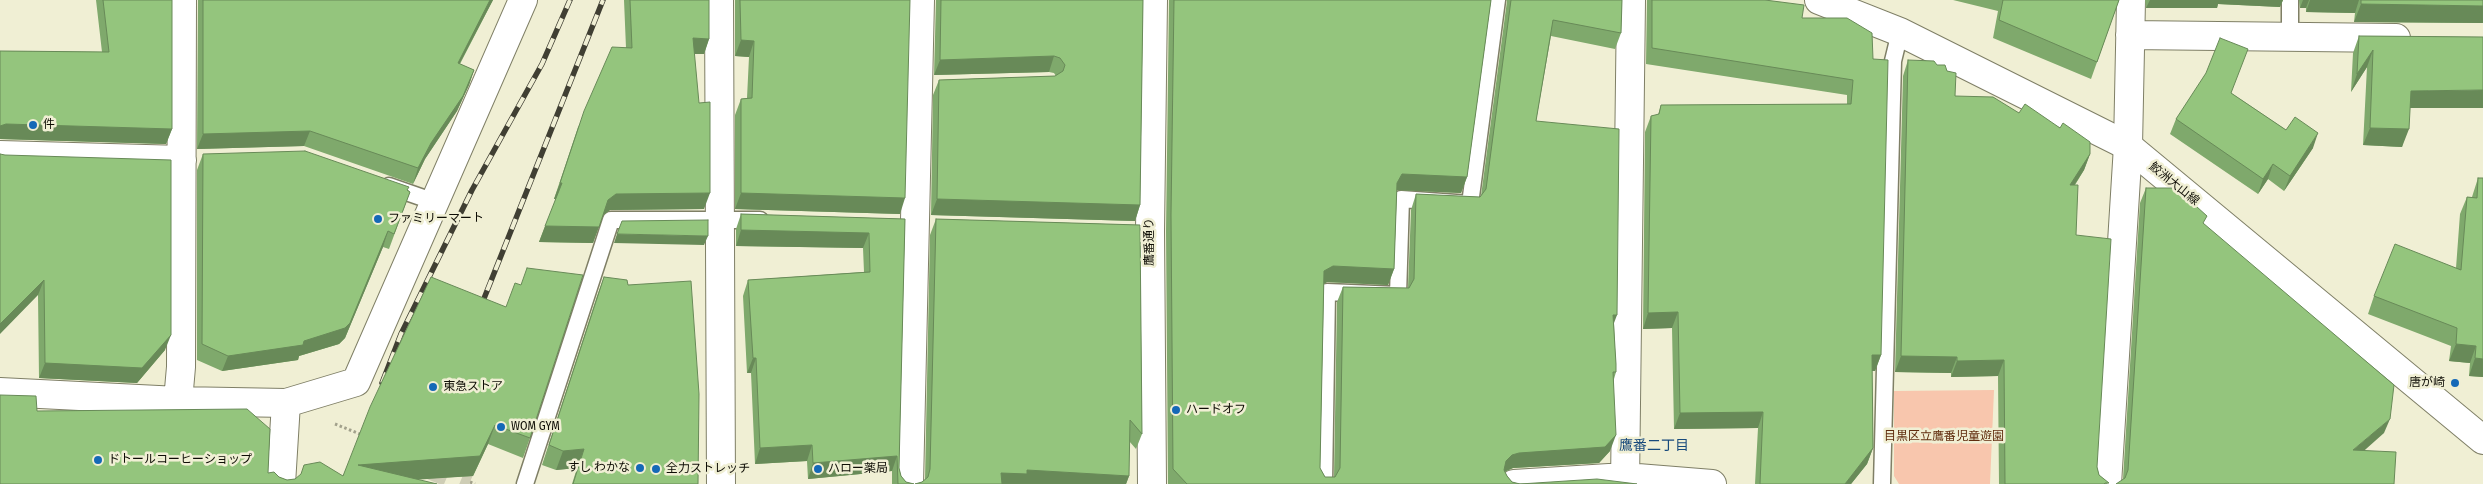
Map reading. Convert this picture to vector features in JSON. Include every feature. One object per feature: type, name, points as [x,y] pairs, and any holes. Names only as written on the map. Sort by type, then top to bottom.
[{"type":"street","points":[[178,401],[192,159],[182,0]]},
{"type":"street","points":[[0,392],[178,401],[286,403],[356,382],[523,0]]},
{"type":"street","points":[[719,0],[722,219],[721,484]]},
{"type":"street","points":[[909,484],[915,224],[926,86],[920,0]]},
{"type":"street","name":"鷹番通り","points":[[1152,484],[1140,230],[1153,0]]},
{"type":"street","points":[[1625,481],[1630,0]]},
{"type":"street","name":"鮫洲大山線","points":[[1819,0],[1900,32],[2128,146],[2483,440]]},
{"type":"street","points":[[2107,484],[2128,146],[2131,0]]},
{"type":"street","points":[[2130,35],[2425,38]]},
{"type":"street","points":[[0,155],[192,159]]},
{"type":"street","points":[[281,484],[286,403]]},
{"type":"street","points":[[1514,484],[1625,481],[1712,484]]},
{"type":"lane","points":[[1324,484],[1327,292],[1398,295],[1402,199],[1470,204],[1497,0]]},
{"type":"lane","points":[[2290,0],[2290,37]]},
{"type":"lane","points":[[1882,484],[1893,62],[1900,32]]},
{"type":"lane","points":[[373,181],[435,202]]},
{"type":"lane","points":[[525,484],[611,220],[722,219],[780,221]]},
{"type":"path","points":[[470,482],[475,484]]},
{"type":"green space","name":"目黒区立鷹番児童遊園","points":[[1994,390],[1990,484],[1899,484],[1894,476],[1894,391]]},
{"type":"building","points":[[103,0],[172,0],[172,129],[6,124],[0,126],[0,51],[109,52]]},
{"type":"building","points":[[203,0],[490,0],[458,63],[474,70],[463,96],[431,143],[418,168],[310,131],[203,134]]},
{"type":"building","points":[[630,0],[709,0],[709,39],[693,38],[699,103],[710,102],[710,193],[616,194],[608,200],[599,227],[545,226],[562,183],[560,183],[584,111],[612,47],[632,48]]},
{"type":"building","points":[[740,0],[910,0],[905,198],[741,193],[741,99],[752,98],[754,41],[741,40]]},
{"type":"building","points":[[941,0],[1143,0],[1140,205],[937,199],[939,80],[1055,76],[1063,71],[1065,65],[1060,58],[1054,56],[940,60]]},
{"type":"building","points":[[1174,0],[1491,0],[1467,177],[1402,174],[1397,183],[1394,269],[1333,266],[1324,271],[1320,468],[1325,477],[1335,477],[1340,468],[1343,287],[1409,288],[1414,279],[1416,194],[1480,197],[1486,189],[1511,0],[1622,0],[1621,33],[1553,20],[1536,121],[1619,129],[1617,315],[1613,315],[1616,364],[1616,372],[1613,372],[1616,435],[1605,447],[1512,455],[1506,461],[1504,470],[1512,482],[1520,484],[1187,484],[1173,469],[1171,215]]},
{"type":"building","points":[[1652,0],[1765,0],[1804,5],[1802,18],[1847,18],[1872,33],[1873,59],[1888,60],[1881,355],[1872,355],[1873,448],[1845,484],[1760,484],[1763,412],[1680,413],[1678,312],[1648,313],[1651,116],[1659,114],[1661,105],[1851,104],[1853,80],[1652,48]]},
{"type":"building","points":[[2003,0],[2119,0],[2097,62],[1999,20]]},
{"type":"building","points":[[2361,0],[2483,0],[2483,6],[2361,4]]},
{"type":"building","points":[[2359,36],[2483,37],[2483,90],[2411,91],[2409,129],[2370,128],[2373,50],[2357,74]]},
{"type":"building","points":[[2220,38],[2248,49],[2231,93],[2286,130],[2295,117],[2318,133],[2290,176],[2273,164],[2263,179],[2176,119],[2206,73]]},
{"type":"building","points":[[1908,60],[1934,61],[1937,65],[1945,65],[1947,71],[1956,73],[1955,96],[1993,97],[2019,113],[2025,104],[2060,128],[2063,123],[2090,142],[2090,154],[2070,185],[2078,185],[2076,235],[2111,239],[2097,467],[2099,475],[2109,483],[2005,484],[2004,360],[1957,361],[1957,357],[1901,356]]},
{"type":"building","points":[[305,151],[409,187],[407,190],[410,192],[394,234],[388,231],[350,323],[345,328],[304,341],[303,345],[228,356],[202,344],[203,154]]},
{"type":"building","points":[[0,154],[171,160],[171,335],[142,368],[45,363],[44,280],[0,324]]},
{"type":"building","points":[[2478,178],[2483,178],[2483,359],[2475,358],[2476,346],[2456,344],[2457,328],[2374,296],[2395,244],[2461,270],[2467,197],[2477,198]]},
{"type":"building","points":[[2146,188],[2176,188],[2207,216],[2203,223],[2394,385],[2390,419],[2353,450],[2396,452],[2394,484],[2116,484],[2125,478],[2128,470]]},
{"type":"building","points":[[741,214],[905,219],[899,468],[901,476],[906,482],[914,484],[898,484],[897,456],[813,463],[812,445],[760,448],[756,358],[753,358],[748,280],[870,272],[869,233],[741,230]]},
{"type":"building","points":[[936,219],[1140,225],[1142,434],[1130,420],[1129,476],[1027,470],[1027,474],[1001,473],[1002,484],[915,484],[922,482],[928,477],[930,469]]},
{"type":"building","points":[[708,220],[708,236],[617,234],[622,221]]},
{"type":"building","points":[[527,268],[583,275],[530,438],[495,425],[480,456],[358,465],[437,484],[0,484],[0,395],[36,396],[37,411],[247,409],[270,429],[268,473],[274,472],[279,477],[287,480],[295,479],[301,474],[304,465],[320,462],[343,476],[370,407],[431,277],[506,307],[515,283],[521,285]]},
{"type":"building","points":[[604,277],[627,280],[628,285],[691,281],[699,394],[698,484],[573,484],[584,449],[563,451],[549,445]]},
{"type":"building","points":[[1597,479],[1637,484],[1520,484]]},
{"type":"tunnel","points":[[423,462],[470,482]]},
{"type":"railway","points":[[382,383],[401,334],[472,190],[542,64],[570,0]]},
{"type":"railway","points":[[479,311],[603,0]]},
{"type":"place","name":"件","points":[[33,125]]},
{"type":"place","name":"ファミリーマート","points":[[378,219]]},
{"type":"place","name":"唐が崎","points":[[2455,383]]},
{"type":"place","name":"東急ストア","points":[[433,387]]},
{"type":"place","name":"ハードオフ","points":[[1176,410]]},
{"type":"place","name":"WOM GYM","points":[[501,427]]},
{"type":"place","name":"ドトールコーヒーショップ","points":[[98,460]]},
{"type":"place","name":"すし わかな","points":[[640,468]]},
{"type":"place","name":"全力ストレッチ","points":[[656,469]]},
{"type":"place","name":"ハロー薬局","points":[[818,469]]},
{"type":"district","name":"鷹番二丁目","points":[[1654,446]]}]
